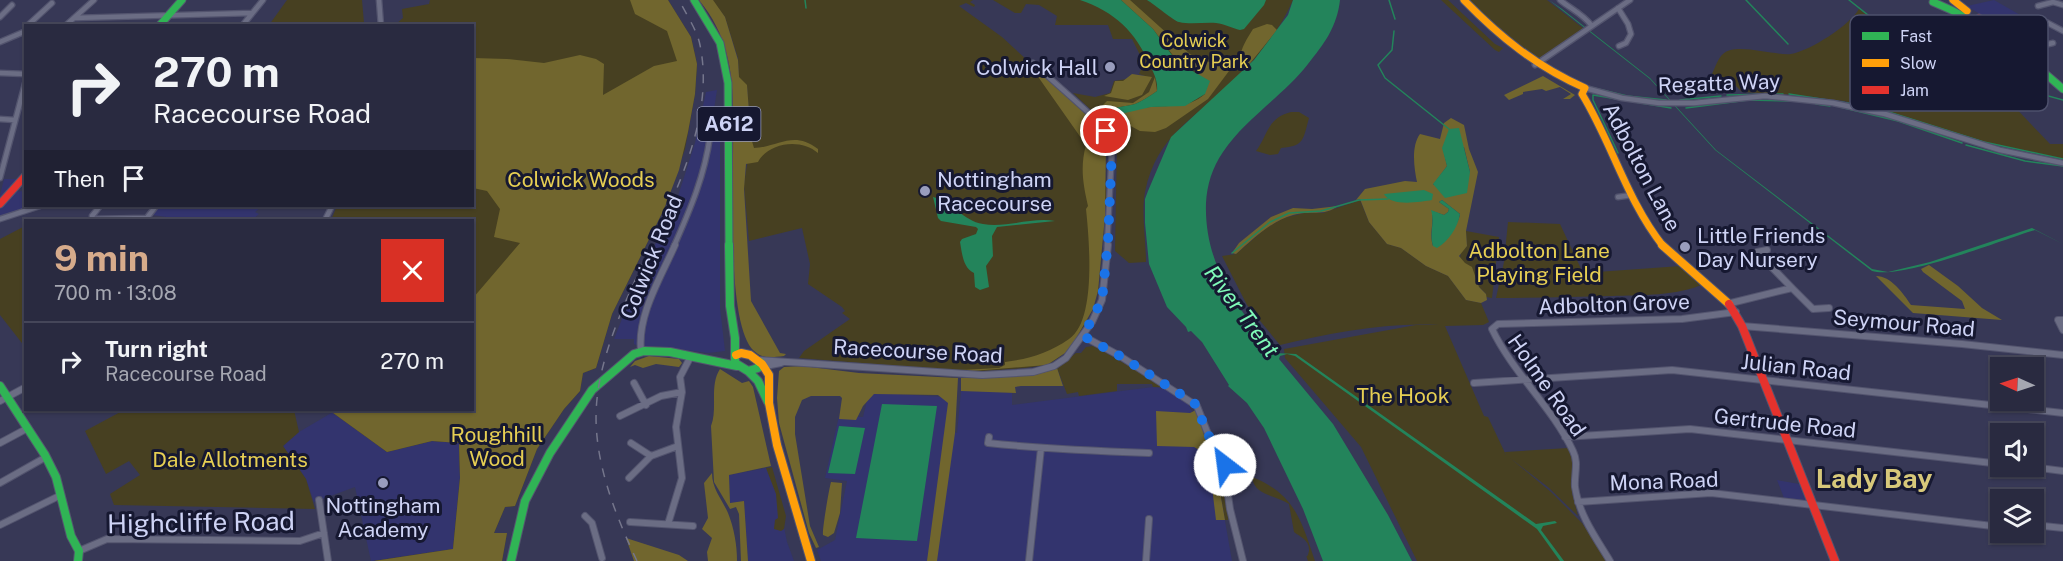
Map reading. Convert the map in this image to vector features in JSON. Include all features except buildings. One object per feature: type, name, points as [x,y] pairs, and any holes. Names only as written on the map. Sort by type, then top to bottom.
[{"type":"main road","points":[[161,24],[182,0]]},
{"type":"main road","name":"A612","points":[[694,0],[720,43],[728,83],[730,306],[736,355]]},
{"type":"main road","name":"Adbolton Lane","points":[[1464,0],[1499,38],[1535,65],[1585,88],[1582,94],[1592,109],[1634,195],[1662,245],[1731,303],[1764,380],[1835,561]]},
{"type":"main road","points":[[1929,1],[1951,0],[1974,15]]},
{"type":"main road","points":[[1929,1],[1961,15]]},
{"type":"main road","points":[[2048,69],[2063,82]]},
{"type":"main road","points":[[2048,77],[2063,89]]},
{"type":"main road","points":[[0,204],[24,177]]},
{"type":"main road","points":[[735,338],[770,375],[769,403],[777,445],[811,561]]},
{"type":"main road","points":[[641,351],[659,351],[737,366],[758,381],[769,403]]},
{"type":"main road","name":"Colwick Road","points":[[511,561],[525,501],[544,463],[581,402],[591,390],[606,381],[634,354],[641,351]]},
{"type":"main road","points":[[703,358],[724,360],[736,355],[748,354]]},
{"type":"main road","points":[[736,355],[737,366]]},
{"type":"main road","points":[[747,371],[760,364]]},
{"type":"main road","points":[[0,386],[4,400],[27,428],[56,477],[71,536],[79,551],[78,561]]},
{"type":"street","points":[[67,24],[94,0]]},
{"type":"street","points":[[244,24],[263,0]]},
{"type":"street","points":[[380,0],[381,24]]},
{"type":"street","points":[[1560,0],[1571,9],[1584,15],[1589,28]]},
{"type":"street","points":[[1535,65],[1629,0]]},
{"type":"street","points":[[2037,6],[2053,1],[2063,5]]},
{"type":"street","points":[[29,24],[48,5]]},
{"type":"street","points":[[0,8],[10,7],[0,17]]},
{"type":"street","points":[[1618,8],[1631,32],[1631,38],[1626,44],[1618,46]]},
{"type":"street","points":[[74,18],[252,13]]},
{"type":"street","points":[[2048,23],[2063,31]]},
{"type":"street","points":[[1,45],[24,32]]},
{"type":"street","points":[[2048,44],[2053,43]]},
{"type":"street","name":"Racecourse Road","points":[[760,364],[786,362],[960,375],[1033,372],[1054,366],[1066,358],[1083,336],[1102,300],[1108,241],[1112,148],[1106,131],[1099,122],[1033,63]]},
{"type":"street","points":[[0,73],[24,74]]},
{"type":"street","points":[[0,178],[24,87]]},
{"type":"street","name":"Regatta Way","points":[[1585,88],[1633,100],[1670,104],[1757,96],[1850,107]]},
{"type":"street","name":"Regatta Way","points":[[1871,111],[2000,150],[2063,163]]},
{"type":"street","points":[[0,119],[15,120]]},
{"type":"street","name":"Colwick Road","points":[[641,351],[638,339],[640,329],[694,200],[710,137],[718,138]]},
{"type":"street","points":[[1619,194],[1634,195]]},
{"type":"street","points":[[0,219],[37,207]]},
{"type":"street","points":[[99,207],[91,218],[146,219],[155,207]]},
{"type":"street","points":[[1767,250],[1757,252],[1813,309],[1829,308]]},
{"type":"street","points":[[1731,303],[1792,288]]},
{"type":"street","name":"Adbolton Grove","points":[[1493,326],[1498,324],[1682,320],[1736,312]]},
{"type":"street","points":[[2063,320],[2058,320],[2058,322],[2063,330]]},
{"type":"street","name":"Holme Road","points":[[1493,326],[1492,332],[1499,345],[1565,437],[1577,462],[1575,486],[1578,502],[1586,523],[1610,561]]},
{"type":"street","name":"Seymour Road","points":[[1742,326],[1962,344],[2063,355]]},
{"type":"street","points":[[1083,336],[1120,356],[1197,406],[1210,439],[1222,453],[1230,509],[1243,561]]},
{"type":"street","points":[[668,525],[682,478],[676,423],[682,392],[681,374],[691,356]]},
{"type":"street","name":"Racecourse Road","points":[[760,364],[786,362]]},
{"type":"street","points":[[770,375],[776,364]]},
{"type":"street","name":"Julian Road","points":[[1474,383],[1672,370],[2063,412]]},
{"type":"street","points":[[633,386],[646,405]]},
{"type":"street","points":[[4,400],[24,388]]},
{"type":"street","points":[[625,416],[667,394],[682,392]]},
{"type":"street","points":[[0,443],[27,428]]},
{"type":"street","name":"Gertrude Road","points":[[1565,437],[1690,429],[1990,463]]},
{"type":"street","points":[[989,437],[988,443],[1149,453]]},
{"type":"street","points":[[632,446],[651,456]]},
{"type":"street","points":[[629,478],[637,475],[651,456],[678,446]]},
{"type":"street","points":[[1029,561],[1041,448]]},
{"type":"street","points":[[0,483],[46,458]]},
{"type":"street","points":[[2044,468],[2063,471]]},
{"type":"street","name":"Mona Road","points":[[1578,502],[1711,493],[1990,526]]},
{"type":"street","points":[[0,525],[61,495]]},
{"type":"street","points":[[319,500],[328,561]]},
{"type":"street","points":[[585,516],[592,523],[602,558]]},
{"type":"street","points":[[1146,561],[1149,519]]},
{"type":"street","points":[[635,520],[682,529],[693,526]]},
{"type":"street","points":[[2044,528],[2063,528]]},
{"type":"street","name":"Highcliffe Road","points":[[79,551],[107,539],[300,541],[324,533]]},
{"type":"shaded area","points":[[1994,0],[2020,15],[1982,15],[1967,6]]},
{"type":"shaded area","points":[[717,90],[714,127],[720,131],[720,308],[725,351],[708,353],[656,346],[640,347],[634,344],[634,339],[614,339],[634,289],[678,196],[695,143],[706,92]]},
{"type":"shaded area","points":[[4,179],[20,179],[9,192],[24,191],[25,209],[0,217],[0,195]]},
{"type":"shaded area","points":[[159,207],[261,207],[255,212],[259,214],[253,219],[179,219],[153,215]]},
{"type":"shaded area","points":[[1153,387],[1170,390],[1188,403],[1207,445],[1212,447],[1232,561],[821,561],[817,550],[835,540],[847,481],[825,478],[839,416],[863,417],[869,392],[957,398],[954,432],[957,433],[961,391],[1012,393],[1012,405]]},
{"type":"shaded area","name":"Nottingham Academy","points":[[333,412],[387,452],[432,441],[459,443],[460,478],[453,549],[371,561],[355,487],[314,502],[306,479],[283,446],[299,432]]},
{"type":"shaded area","points":[[772,467],[787,542],[794,561],[748,561],[744,501],[730,503],[729,475]]},
{"type":"shaded area","points":[[1777,480],[1799,484],[1806,501],[1784,498]]},
{"type":"green space","points":[[287,0],[362,0],[364,23],[270,24]]},
{"type":"green space","name":"Colwick Woods","points":[[430,0],[668,0],[691,37],[697,64],[695,94],[685,149],[664,209],[612,314],[596,368],[583,373],[580,391],[564,409],[537,449],[515,506],[505,507],[494,533],[507,533],[502,561],[374,561],[453,549],[460,478],[459,443],[432,441],[387,452],[330,411],[474,411],[474,219],[331,219],[337,207],[474,207],[474,24],[396,24],[403,18],[402,9],[429,4]]},
{"type":"green space","name":"Colwick Woods","points":[[630,0],[668,0],[691,37],[697,64],[695,94],[679,170],[664,209],[612,314],[596,368],[583,373],[580,391],[564,409],[537,449],[515,506],[505,507],[494,533],[507,533],[502,561],[374,561],[453,549],[460,478],[459,443],[432,441],[387,452],[330,411],[474,411],[474,297],[520,243],[494,237],[500,209],[487,191],[474,188],[474,58],[544,63],[580,55],[596,59],[604,64],[603,95],[654,66],[677,61],[667,31],[635,14]]},
{"type":"green space","points":[[699,0],[713,0],[725,17],[738,60],[739,77],[747,85],[751,138],[754,148],[793,140],[809,143],[818,149],[818,153],[803,145],[786,144],[770,150],[758,162],[746,164],[744,189],[751,301],[780,353],[786,354],[784,356],[765,357],[754,351],[745,336],[739,312],[733,249],[733,135],[736,134],[736,114],[733,113],[732,82],[722,39]]},
{"type":"green space","name":"Nottingham Racecourse","points":[[712,0],[973,0],[970,2],[975,5],[974,7],[966,3],[959,6],[1002,37],[1092,120],[1104,142],[1106,197],[1098,291],[1086,322],[1075,340],[1058,358],[1047,365],[974,372],[799,358],[804,351],[850,319],[842,313],[845,311],[842,307],[808,284],[810,264],[802,228],[749,241],[744,185],[751,138],[747,86],[739,78],[738,58],[725,17]]},
{"type":"green space","name":"Colwick Country Park","points":[[993,0],[1293,0],[1274,35],[1258,55],[1179,130],[1158,156],[1151,172],[1144,200],[1146,262],[1129,263],[1115,251],[1117,144],[1108,126],[1073,93],[1095,97],[1110,93],[1114,81],[1145,76],[1139,74],[1142,67],[1138,65],[1137,60],[1142,59],[1132,39],[1113,39],[1108,25],[1055,25],[1057,16],[1039,5],[1026,4],[1021,13],[1015,13]]},
{"type":"green space","points":[[1121,0],[1130,0],[1190,54],[1201,60],[1232,67],[1208,99],[1166,128],[1155,132],[1140,131],[1112,116],[1140,108],[1186,104],[1205,94],[1194,71],[1178,62],[1153,29]]},
{"type":"green space","points":[[1441,0],[1448,0],[1495,44],[1503,48],[1499,52],[1495,50]]},
{"type":"green space","points":[[1468,0],[1547,0],[1584,29],[1537,62],[1508,43]]},
{"type":"green space","points":[[1859,9],[1867,15],[1854,15]]},
{"type":"green space","points":[[1850,19],[1850,102],[1798,95],[1742,92],[1730,80],[1712,74],[1720,58],[1729,51],[1746,49],[1791,54],[1818,43]]},
{"type":"green space","points":[[1267,24],[1277,30],[1247,67],[1242,66],[1241,51],[1253,29]]},
{"type":"green space","points":[[1027,61],[1092,120],[1106,145],[1105,216],[1098,291],[1093,309],[1075,340],[1065,353],[1047,365],[960,372],[961,370],[999,368],[1005,365],[1005,362],[1046,352],[1069,339],[1078,329],[1084,315],[1089,278],[1086,209],[1088,206],[1083,168],[1086,145]]},
{"type":"green space","points":[[1132,74],[1152,77],[1142,95],[1128,100],[1104,96],[1111,93],[1115,81],[1123,81]]},
{"type":"green space","points":[[1543,76],[1575,95],[1570,99],[1563,99],[1571,94],[1560,87],[1546,91],[1542,89],[1523,92],[1509,100],[1504,95]]},
{"type":"green space","points":[[1155,77],[1157,91],[1143,100],[1106,113],[1099,109],[1107,101],[1133,103],[1149,92]]},
{"type":"green space","points":[[1885,111],[2018,111],[2050,144],[2063,144],[2063,159],[1986,142]]},
{"type":"green space","points":[[1291,112],[1299,112],[1309,118],[1302,140],[1295,145],[1281,148],[1278,154],[1270,155],[1256,151],[1277,118]]},
{"type":"green space","points":[[1451,118],[1464,125],[1469,149],[1478,172],[1466,231],[1467,246],[1459,256],[1472,267],[1479,287],[1486,294],[1487,300],[1481,303],[1466,300],[1448,276],[1426,266],[1401,248],[1387,244],[1369,222],[1360,199],[1356,200],[1365,189],[1405,181],[1417,182],[1414,157],[1417,139],[1420,134],[1440,139],[1444,123]],"holes":[[[1464,147],[1470,172],[1433,185],[1447,166],[1443,148]],[[1442,200],[1460,214],[1453,229],[1433,246],[1432,211],[1444,215],[1449,209],[1439,202]]]},
{"type":"green space","name":"The Hook","points":[[1360,200],[1369,222],[1387,244],[1401,248],[1426,266],[1448,276],[1466,300],[1481,303],[1489,322],[1483,325],[1445,326],[1484,416],[1488,417],[1506,455],[1505,452],[1568,448],[1573,462],[1572,493],[1578,516],[1548,487],[1510,458],[1551,492],[1582,523],[1607,561],[1417,561],[1361,447],[1285,358],[1284,349],[1416,325],[1379,327],[1280,345],[1247,305],[1222,256],[1236,254],[1266,228],[1284,218],[1304,213],[1323,213]]},
{"type":"green space","points":[[1338,206],[1327,211],[1285,218],[1263,231],[1236,254],[1232,253],[1239,243],[1271,217],[1293,208],[1312,209]]},
{"type":"green space","name":"Adbolton Lane Playing Field","points":[[1508,222],[1560,224],[1583,273],[1681,266],[1704,284],[1682,291],[1647,295],[1496,298],[1504,262]]},
{"type":"green space","points":[[24,227],[24,346],[0,315],[0,239]]},
{"type":"green space","points":[[1466,231],[1499,237],[1492,298],[1486,297],[1460,258],[1461,252],[1467,246]]},
{"type":"green space","points":[[1929,265],[1958,286],[1982,308],[2002,320],[1913,313],[1876,276],[1892,282],[1911,305],[1965,309],[1962,301],[1923,272],[1921,269]]},
{"type":"green space","points":[[1093,346],[1165,387],[1153,387],[1152,384],[1117,384],[1117,391],[1079,396],[1078,392],[1067,394],[1057,368],[1076,353],[1081,353],[1086,347]]},
{"type":"green space","points":[[649,356],[679,359],[682,363],[679,367],[656,364],[643,368],[635,365],[630,367],[635,361]]},
{"type":"green space","points":[[802,366],[859,373],[958,378],[955,433],[937,561],[927,561],[948,403],[938,395],[874,394],[863,406],[856,420],[839,419],[842,398],[840,396],[811,396],[802,400],[795,417],[795,434],[810,526],[819,547],[816,548],[809,533],[779,423],[777,398],[779,371],[784,367]]},
{"type":"green space","points":[[1057,368],[1063,386],[1021,386],[1015,387],[1016,393],[961,391],[961,378],[1031,375]]},
{"type":"green space","points":[[720,369],[742,383],[749,381],[753,387],[771,466],[729,475],[730,503],[744,501],[748,561],[741,561],[739,514],[736,507],[730,509],[714,482],[711,426],[715,383]]},
{"type":"green space","points":[[1196,410],[1204,435],[1212,447],[1225,520],[1216,520],[1208,455],[1194,447],[1157,446],[1156,411],[1190,413]]},
{"type":"green space","name":"Dale Allotments","points":[[122,411],[294,411],[299,432],[283,446],[306,479],[315,509],[114,505],[110,494],[140,475],[129,461],[106,474],[85,431]]},
{"type":"green space","points":[[1212,447],[1219,451],[1228,520],[1225,520]]},
{"type":"green space","points":[[772,467],[786,516],[784,529],[781,531],[774,529],[775,520],[778,518],[776,494],[766,468]]},
{"type":"green space","points":[[712,473],[715,489],[732,525],[737,561],[708,561],[707,552],[712,538],[702,529],[708,518],[704,483]]},
{"type":"green space","points":[[1252,477],[1266,484],[1287,500],[1300,521],[1315,561],[1308,561],[1306,557],[1309,551],[1308,544],[1294,532],[1289,504],[1261,492]]},
{"type":"green space","points":[[831,482],[842,483],[840,513],[834,533],[828,537],[823,535],[823,532]]},
{"type":"green space","points":[[626,538],[679,555],[688,561],[634,561]]},
{"type":"water","points":[[1080,0],[1121,0],[1153,29],[1177,62],[1210,81],[1205,94],[1185,106],[1151,107],[1112,116],[1106,113],[1149,97],[1157,91],[1156,81],[1138,42],[1122,24],[1104,10]]},
{"type":"water","points":[[1147,0],[1266,0],[1244,29],[1240,30],[1216,23],[1179,22]]},
{"type":"water","name":"River Trent","points":[[1293,0],[1340,0],[1333,27],[1319,49],[1298,76],[1232,140],[1213,170],[1206,203],[1207,225],[1217,265],[1226,284],[1248,319],[1275,353],[1296,354],[1536,524],[1555,521],[1557,523],[1543,526],[1541,530],[1564,561],[1560,561],[1537,529],[1295,356],[1287,354],[1280,356],[1279,359],[1333,424],[1388,515],[1412,561],[1323,561],[1303,509],[1264,428],[1247,403],[1228,386],[1202,342],[1191,331],[1188,332],[1167,307],[1149,264],[1145,223],[1145,199],[1148,191],[1171,137],[1254,60],[1288,15]]},
{"type":"water","points":[[1549,0],[1650,78],[1716,150],[1872,269],[1888,272],[1872,271],[1715,150],[1650,79]]},
{"type":"water","points":[[1459,128],[1470,172],[1467,193],[1445,198],[1433,184],[1447,166],[1442,148],[1449,129]]},
{"type":"water","points":[[1424,190],[1433,194],[1432,200],[1399,202],[1393,201],[1384,194]]},
{"type":"water","points":[[933,197],[946,202],[969,219],[983,224],[1055,221],[997,227],[992,236],[993,256],[986,266],[989,287],[980,290],[975,287],[974,273],[965,264],[960,242],[976,234],[978,229],[941,221],[938,218]]},
{"type":"water","points":[[1442,200],[1460,214],[1452,234],[1437,248],[1433,246],[1432,241],[1431,210],[1444,215],[1448,212],[1449,209],[1439,202]]},
{"type":"water","points":[[2032,228],[2063,244],[2035,230],[1928,265],[1888,272],[1930,262]]},
{"type":"water","points":[[882,404],[937,406],[917,541],[856,538]]},
{"type":"water","points":[[839,426],[865,428],[855,474],[828,473]]},
{"type":"waterway","points":[[805,0],[806,8]]},
{"type":"waterway","points":[[1389,0],[1395,19]]},
{"type":"waterway","points":[[1746,0],[1788,44]]},
{"type":"waterway","points":[[1849,0],[1868,15]]},
{"type":"waterway","points":[[1394,31],[1392,50],[1378,65],[1385,78],[1449,129]]},
{"type":"waterway","points":[[1590,87],[1627,96],[1666,100]]},
{"type":"waterway","points":[[1727,95],[1783,94]]},
{"type":"waterway","points":[[1789,94],[1850,103]]},
{"type":"waterway","points":[[1618,153],[1593,100],[1593,95],[1671,108]]},
{"type":"waterway","points":[[1680,100],[1721,96]]},
{"type":"waterway","points":[[2048,96],[2063,100]]},
{"type":"waterway","points":[[1686,108],[1748,100],[1793,101]]},
{"type":"waterway","points":[[1816,104],[1830,106]]},
{"type":"waterway","points":[[1840,107],[1850,109]]},
{"type":"waterway","points":[[1857,111],[1898,121],[1962,143]]},
{"type":"waterway","points":[[1886,111],[1984,142],[2063,159]]},
{"type":"waterway","points":[[1966,145],[2025,161],[2063,166]]},
{"type":"waterway","points":[[1232,253],[1270,222],[1289,213],[1321,211],[1359,200],[1388,199]]},
{"type":"railway","points":[[637,561],[606,483],[597,441],[597,399],[606,356],[622,311],[681,178],[696,133],[703,89],[700,45],[679,0]]},
{"type":"traffic: fast","points":[[161,24],[182,0]]},
{"type":"traffic: fast","points":[[694,0],[720,43],[728,83],[730,306],[735,338],[735,363],[748,371],[758,368],[760,362]]},
{"type":"traffic: fast","points":[[1933,2],[1963,15]]},
{"type":"traffic: fast","points":[[2048,76],[2063,89]]},
{"type":"traffic: fast","points":[[511,561],[525,501],[550,453],[592,390],[634,354],[644,351],[670,352],[737,366]]},
{"type":"traffic: fast","points":[[748,371],[758,381],[768,402]]},
{"type":"traffic: fast","points":[[0,386],[45,455],[56,477],[71,536],[79,551],[78,561]]},
{"type":"traffic: slow","points":[[1464,0],[1491,28],[1520,52],[1550,72],[1585,88],[1582,94],[1602,130],[1637,205],[1658,240],[1674,258],[1713,287],[1729,304]]},
{"type":"traffic: slow","points":[[1953,0],[1967,11]]},
{"type":"traffic: slow","points":[[736,355],[741,353],[750,355],[762,364],[769,375],[769,403],[777,445],[811,561]]},
{"type":"traffic: jam","points":[[0,204],[24,177]]},
{"type":"traffic: jam","points":[[1729,304],[1742,326],[1835,561]]},
{"type":"place","name":"Colwick Hall","points":[[1110,67]]},
{"type":"place","name":"Nottingham Racecourse","points":[[925,191]]},
{"type":"place","name":"Little Friends Day Nursery","points":[[1685,247]]},
{"type":"place","name":"Nottingham Academy","points":[[383,483]]},
{"type":"district","name":"Lady Bay","points":[[1874,478]]},
{"type":"route","points":[[1106,131],[1112,148],[1108,241],[1102,300],[1083,336],[1120,356],[1193,402],[1200,412],[1207,434],[1222,452],[1225,465]]},
{"type":"park label","name":"Roughhill Wood","points":[[497,446]]}]
